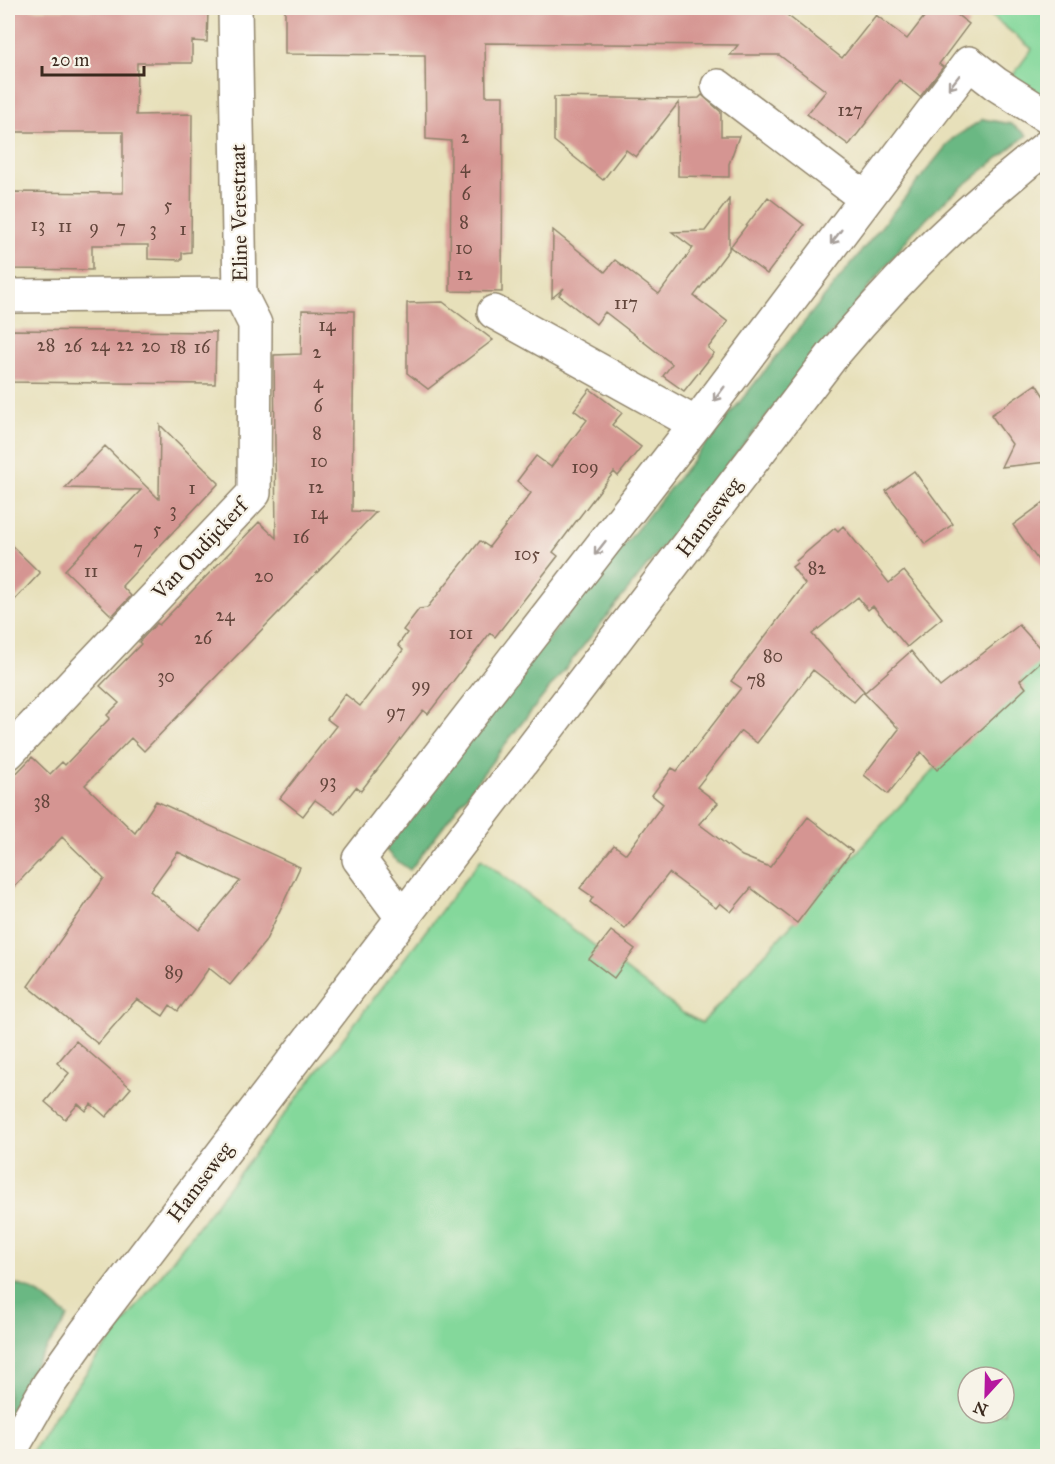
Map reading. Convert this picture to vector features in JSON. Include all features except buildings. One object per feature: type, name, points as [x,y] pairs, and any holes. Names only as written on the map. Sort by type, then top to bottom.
[{"type":"street","name":"Eline Verestraat","points":[[8,296],[240,294],[235,8]]},
{"type":"street","points":[[393,907],[359,859],[696,424],[969,63],[996,84],[1047,117]]},
{"type":"street","points":[[718,86],[865,198]]},
{"type":"street","name":"Hamseweg","points":[[8,1455],[49,1384],[393,907],[867,314],[943,233],[1047,146]]},
{"type":"street","name":"Van Oudijckerf","points":[[8,753],[254,493],[255,324],[240,294]]},
{"type":"street","points":[[494,312],[696,424]]},
{"type":"green space","points":[[982,8],[1047,8],[1047,107],[1010,79],[1032,49]]},
{"type":"green space","points":[[983,119],[1011,124],[1027,135],[947,199],[913,232],[510,738],[410,870],[393,858],[382,845],[952,139]]},
{"type":"green space","points":[[1047,649],[1047,1456],[30,1456],[47,1427],[94,1362],[481,859],[683,1013],[702,1023],[879,828]]},
{"type":"green space","points":[[8,1283],[33,1290],[68,1317],[24,1381],[8,1416]]}]
